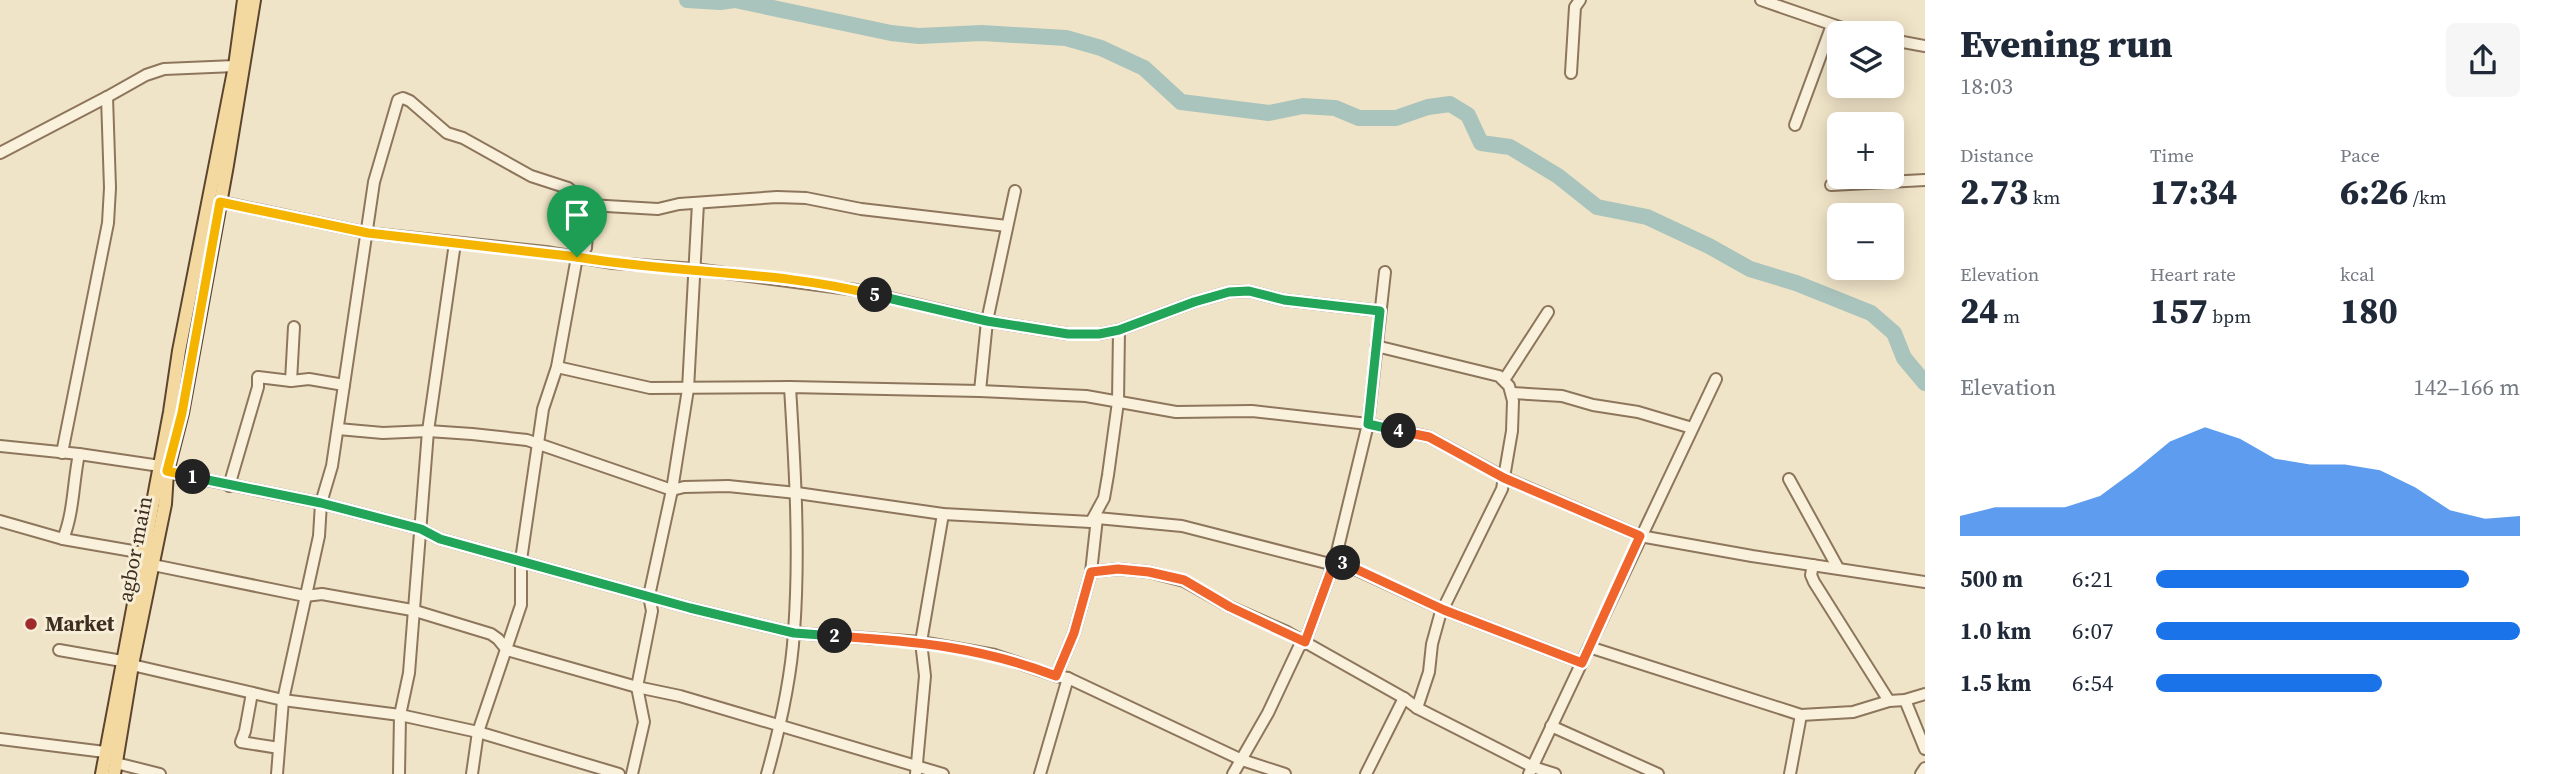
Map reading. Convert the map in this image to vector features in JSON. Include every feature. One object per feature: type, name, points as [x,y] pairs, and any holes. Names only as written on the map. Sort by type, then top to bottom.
[{"type":"main road","name":"agbor main","points":[[102,774],[105,752],[153,565],[165,504],[163,469],[182,413],[220,202],[221,163],[244,0]]},
{"type":"main road","name":"agbor main","points":[[115,768],[127,663],[144,553],[163,469],[254,0]]},
{"type":"street","points":[[1572,73],[1575,8],[1580,0]]},
{"type":"street","points":[[1766,1],[1827,23]]},
{"type":"street","points":[[1796,125],[1827,39]]},
{"type":"street","points":[[1904,42],[1925,46]]},
{"type":"street","points":[[0,153],[145,75],[164,69],[235,66]]},
{"type":"street","points":[[62,453],[107,223],[110,188],[107,97]]},
{"type":"street","points":[[277,774],[282,700],[319,536],[321,503],[332,466],[374,181],[398,100],[403,98],[410,101],[447,133],[463,138],[531,176],[568,188],[589,205],[658,209],[777,197],[806,198],[861,209],[1007,226]]},
{"type":"street","points":[[1904,181],[1925,180]]},
{"type":"street","points":[[980,391],[987,321],[1015,191]]},
{"type":"street","points":[[220,202],[368,233],[613,263],[695,269],[856,290],[987,321],[1068,334],[1099,334],[1119,330],[1229,292],[1249,291],[1284,300],[1380,311]]},
{"type":"street","points":[[632,774],[644,722],[637,687],[652,611],[649,596],[672,491],[688,389],[698,203]]},
{"type":"street","points":[[472,774],[478,732],[521,606],[521,560],[542,410],[556,367],[577,257],[586,248],[589,205]]},
{"type":"street","points":[[398,774],[400,715],[409,673],[428,431],[455,243]]},
{"type":"street","points":[[1233,774],[1268,713],[1299,648],[1305,642],[1334,563],[1368,424],[1385,272]]},
{"type":"street","points":[[1504,380],[1548,312]]},
{"type":"street","points":[[291,381],[294,327]]},
{"type":"street","points":[[1056,676],[1074,633],[1091,572],[1094,520],[1104,499],[1118,402],[1119,330]]},
{"type":"street","points":[[1376,346],[1499,376],[1512,393],[1512,432],[1504,478],[1481,535],[1439,617],[1429,672],[1417,708]]},
{"type":"street","points":[[556,367],[650,388],[790,387],[1086,396],[1176,412],[1252,411],[1368,424],[1429,437],[1504,478],[1640,536],[1925,582]]},
{"type":"street","points":[[229,486],[258,387],[258,377],[291,381],[309,379],[344,385]]},
{"type":"street","points":[[1531,771],[1716,379]]},
{"type":"street","points":[[767,774],[780,726],[794,633],[797,494],[790,387]]},
{"type":"street","points":[[1512,393],[1562,396],[1594,405],[1638,412],[1692,429]]},
{"type":"street","points":[[338,429],[383,433],[428,431],[527,440],[672,491],[684,487],[728,486],[943,514],[1111,519],[1182,526],[1334,563],[1444,610],[1582,663]]},
{"type":"street","points":[[0,446],[79,454],[321,503],[421,529],[440,539],[794,633],[921,642],[995,655],[1068,678],[1242,760],[1285,774]]},
{"type":"street","points":[[63,539],[69,523],[79,454]]},
{"type":"street","points":[[1788,479],[1838,568]]},
{"type":"street","points":[[1104,499],[1111,519]]},
{"type":"street","points":[[916,770],[925,676],[921,642],[943,514]]},
{"type":"street","points":[[0,521],[63,539],[144,553],[153,565],[305,596],[322,594],[412,610],[491,634],[499,639],[507,650],[637,687],[680,696],[916,770],[943,774]]},
{"type":"street","points":[[1813,565],[1811,575],[1814,582],[1889,701]]},
{"type":"street","points":[[1091,572],[1118,569],[1149,572],[1184,580],[1230,607],[1305,642],[1531,771],[1555,774]]},
{"type":"street","points":[[1589,647],[1801,715],[1853,712],[1925,694]]},
{"type":"street","points":[[59,650],[127,663],[282,700],[400,715],[478,732],[619,774]]},
{"type":"street","points":[[1040,774],[1068,678]]},
{"type":"street","points":[[252,693],[241,742],[279,748]]},
{"type":"street","points":[[1366,774],[1404,698]]},
{"type":"street","points":[[1905,701],[1925,749]]},
{"type":"street","points":[[1790,774],[1801,715]]},
{"type":"street","points":[[1551,726],[1658,774]]},
{"type":"street","points":[[0,739],[105,752]]},
{"type":"street","points":[[115,768],[160,774]]},
{"type":"street","points":[[1922,774],[1925,768]]},
{"type":"waterway","points":[[687,0],[735,0],[891,33],[919,36],[982,33],[1066,38],[1101,48],[1144,68],[1181,102],[1269,113],[1303,106],[1335,108],[1359,118],[1396,118],[1428,107],[1450,104],[1468,115],[1481,143],[1510,147],[1558,176],[1597,207],[1647,217],[1750,269],[1796,283],[1871,313],[1894,333],[1904,358],[1925,383]]},
{"type":"place","name":"Market","points":[[31,624]]},
{"type":"route","points":[[220,202],[368,233],[577,257],[856,290],[987,321],[1068,334],[1099,334],[1119,330],[1229,292],[1249,291],[1284,300],[1380,311],[1368,424],[1429,437],[1504,478],[1640,536],[1582,663],[1444,610],[1335,560],[1305,642],[1230,607],[1184,580],[1149,572],[1118,569],[1091,572],[1074,633],[1056,676],[995,655],[921,642],[794,633],[690,608],[440,539],[421,529],[321,503],[167,471],[182,413],[220,202]]}]
